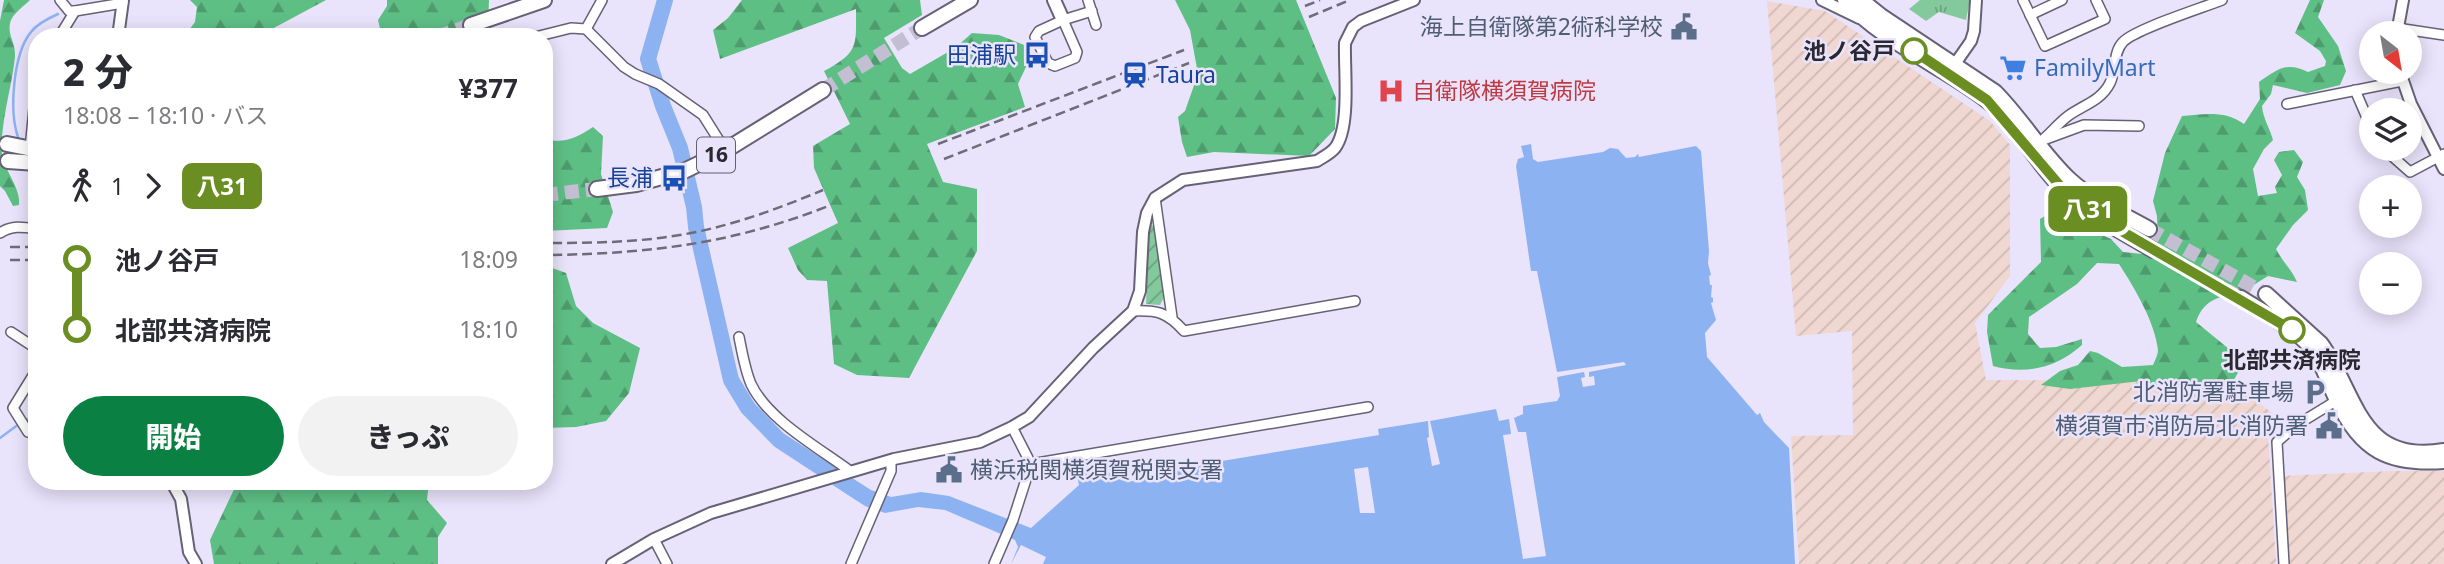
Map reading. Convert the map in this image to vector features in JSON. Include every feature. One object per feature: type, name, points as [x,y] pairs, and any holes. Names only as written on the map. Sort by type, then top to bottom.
[{"type":"highway","points":[[471,25],[544,0]]},
{"type":"highway","points":[[922,28],[970,0]]},
{"type":"highway","points":[[1845,0],[1874,26],[1995,92],[2037,144],[2075,184],[2153,250]]},
{"type":"highway","points":[[1861,0],[1952,69]]},
{"type":"highway","name":"16","points":[[597,188],[636,184],[684,171],[725,150],[823,90]]},
{"type":"highway","points":[[7,144],[28,148]]},
{"type":"highway","points":[[8,161],[28,162]]},
{"type":"highway","points":[[2113,218],[2149,229]]},
{"type":"highway","points":[[2266,294],[2328,353],[2349,422],[2374,448],[2407,462],[2444,461]]},
{"type":"highway","points":[[2241,299],[2301,336],[2319,359],[2342,398],[2381,440],[2409,451],[2444,451]]},
{"type":"main road","points":[[1054,0],[1063,20]]},
{"type":"street","points":[[60,0],[69,11],[88,4],[123,2],[119,28]]},
{"type":"street","points":[[586,29],[601,0]]},
{"type":"street","points":[[1087,0],[1097,25]]},
{"type":"street","points":[[612,564],[654,539],[711,513],[891,460],[980,442],[1029,416],[1093,348],[1133,311],[1140,291],[1143,232],[1147,213],[1155,198],[1183,180],[1317,161],[1328,155],[1336,147],[1344,124],[1345,43],[1348,33],[1361,21],[1396,3],[1414,0]]},
{"type":"street","points":[[1822,0],[1874,26]]},
{"type":"street","points":[[1952,69],[1974,31],[1976,0]]},
{"type":"street","points":[[2023,0],[2045,46],[2105,19],[2096,0]]},
{"type":"street","points":[[2030,15],[2062,0]]},
{"type":"street","points":[[2037,144],[2068,116],[2094,102],[2106,90],[2111,82],[2122,43],[2144,31],[2222,0]]},
{"type":"street","points":[[2399,21],[2403,0]]},
{"type":"street","points":[[65,28],[75,11]]},
{"type":"street","points":[[1063,20],[1077,51],[1075,58],[1055,66],[1048,63],[1035,37],[1038,31],[1063,20],[1092,11]]},
{"type":"street","points":[[553,32],[571,28],[586,29],[624,67],[659,84],[703,115],[725,150]]},
{"type":"street","points":[[2422,33],[2444,34],[2444,47]]},
{"type":"street","points":[[2287,104],[2375,84]]},
{"type":"street","points":[[2404,84],[2411,104],[2441,156],[2444,169]]},
{"type":"street","points":[[2355,90],[2359,99]]},
{"type":"street","points":[[2037,144],[2084,125],[2139,127]]},
{"type":"street","points":[[2398,161],[2410,172],[2441,156]]},
{"type":"street","points":[[1155,198],[1172,317]]},
{"type":"street","points":[[0,233],[7,228],[28,229]]},
{"type":"street","points":[[1133,311],[1151,310],[1172,317],[1184,331],[1355,301]]},
{"type":"street","points":[[11,332],[28,343]]},
{"type":"street","points":[[739,337],[748,375],[765,406],[848,472]]},
{"type":"street","points":[[28,384],[13,408],[28,431]]},
{"type":"street","points":[[2284,564],[2277,442],[2295,426],[2342,398]]},
{"type":"street","points":[[1031,464],[1368,407]]},
{"type":"street","points":[[995,564],[1031,464],[1012,427]]},
{"type":"street","points":[[851,564],[891,471],[891,460]]},
{"type":"street","points":[[176,490],[181,499],[189,552],[196,564]]},
{"type":"street","points":[[654,539],[667,564]]},
{"type":"shaded area","points":[[1767,1],[1825,11],[1990,121],[2010,145],[2010,276],[1975,323],[1986,380],[2233,381],[2285,424],[2268,435],[2276,564],[1799,564],[1791,436],[1853,435],[1852,331],[1796,336]]},
{"type":"shaded area","points":[[2444,471],[2444,564],[2286,564],[2281,476]]},
{"type":"green space","points":[[4,0],[30,0],[15,14],[10,25],[15,56],[3,130],[2,154],[19,199],[19,205],[13,206],[0,186],[0,21]]},
{"type":"green space","points":[[190,0],[326,0],[274,28],[190,28],[195,22],[197,7]]},
{"type":"green space","points":[[387,0],[489,0],[488,28],[380,28],[378,20],[387,6]]},
{"type":"green space","points":[[742,0],[920,0],[922,15],[884,38],[902,68],[910,74],[955,48],[972,33],[999,35],[1029,47],[1032,54],[1018,84],[1025,107],[927,144],[943,182],[977,189],[977,251],[909,378],[857,375],[834,364],[827,281],[807,280],[798,270],[788,248],[838,223],[814,168],[813,146],[850,124],[824,71],[850,53],[855,40],[856,9],[720,59],[713,30],[728,18]]},
{"type":"green space","points":[[1175,0],[1296,0],[1336,98],[1335,129],[1309,156],[1214,152],[1187,157],[1178,117],[1185,111],[1198,74],[1190,30]]},
{"type":"green space","points":[[1920,0],[1970,0],[1966,20],[1939,12],[1926,21],[1909,9]]},
{"type":"green space","points":[[2310,0],[2324,0],[2318,17],[2338,46],[2346,71],[2340,85],[2307,93],[2273,85],[2271,94],[2262,106],[2273,140],[2264,149],[2253,169],[2258,196],[2277,193],[2275,187],[2282,175],[2274,160],[2279,152],[2294,150],[2303,162],[2297,177],[2305,190],[2308,210],[2276,249],[2297,282],[2268,276],[2244,290],[2215,299],[2204,307],[2196,322],[2240,358],[2239,371],[2228,390],[2160,389],[2141,381],[2070,389],[2041,385],[2060,371],[2078,365],[2090,351],[2122,367],[2153,365],[2158,350],[2153,328],[2119,264],[2097,263],[2077,284],[2029,317],[2028,334],[2040,348],[2056,347],[2082,339],[2082,345],[2062,359],[2040,368],[2017,370],[1993,366],[1987,332],[1988,315],[2041,262],[2040,219],[2048,214],[2073,222],[2111,239],[2123,252],[2152,255],[2158,249],[2157,216],[2153,201],[2165,153],[2182,116],[2222,115],[2244,124],[2260,99],[2259,82],[2282,68],[2294,67],[2308,72],[2325,66],[2326,61],[2320,51],[2295,33]]},
{"type":"green space","points":[[593,127],[603,136],[601,174],[613,212],[607,228],[553,231],[553,140],[570,139]]},
{"type":"green space","points":[[1151,225],[1155,227],[1165,295],[1160,305],[1146,304]]},
{"type":"green space","points":[[553,268],[566,273],[576,306],[593,323],[640,348],[629,393],[606,421],[576,427],[553,428]]},
{"type":"green space","points":[[234,490],[428,490],[427,500],[447,523],[438,537],[438,564],[214,564],[210,540]]},
{"type":"water","points":[[1531,144],[1533,159],[1538,162],[1603,152],[1610,148],[1618,149],[1626,158],[1696,146],[1701,151],[1709,276],[1713,298],[1711,303],[1716,320],[1705,333],[1707,357],[1789,448],[1795,564],[1043,564],[1046,557],[1021,545],[1011,564],[1018,547],[1015,540],[945,510],[918,507],[885,513],[865,506],[833,485],[852,478],[871,490],[891,497],[921,492],[949,496],[1031,528],[1079,485],[1076,471],[1085,470],[1093,475],[1125,471],[1127,482],[1156,477],[1154,464],[1178,461],[1180,468],[1379,435],[1378,429],[1428,421],[1427,438],[1432,466],[1440,464],[1430,421],[1496,409],[1499,421],[1509,419],[1511,434],[1503,435],[1523,559],[1546,556],[1526,432],[1518,432],[1514,418],[1523,414],[1523,406],[1557,401],[1560,396],[1557,377],[1584,372],[1585,377],[1581,378],[1583,387],[1595,385],[1594,376],[1589,377],[1589,372],[1626,365],[1624,362],[1557,372],[1537,271],[1531,271],[1516,166],[1518,159],[1524,157],[1521,146]],"holes":[[[1368,467],[1375,513],[1360,513],[1354,469]]]},
{"type":"waterway","points":[[665,0],[648,59],[680,148],[731,380],[748,408],[779,440],[860,493]]},
{"type":"waterway","points":[[35,28],[58,14]]},
{"type":"waterway","points":[[18,137],[14,113],[14,83],[20,54],[28,38]]},
{"type":"waterway","points":[[0,438],[19,424]]},
{"type":"tunnel","points":[[462,28],[471,25]]},
{"type":"tunnel","points":[[823,90],[922,28]]},
{"type":"tunnel","points":[[553,194],[597,189]]},
{"type":"tunnel","points":[[2149,229],[2266,294]]},
{"type":"tunnel","points":[[2153,250],[2241,298]]},
{"type":"railway","points":[[1305,6],[1320,0]]},
{"type":"railway","points":[[1309,17],[1350,0]]},
{"type":"railway","points":[[938,144],[1184,50]]},
{"type":"railway","points":[[944,159],[1189,63]]},
{"type":"railway","points":[[553,243],[622,241],[691,233],[758,215],[823,190]]},
{"type":"railway","points":[[553,255],[626,252],[694,244],[761,229],[831,205]]},
{"type":"railway","points":[[10,247],[28,247]]},
{"type":"railway","points":[[10,260],[28,260]]},
{"type":"bus line","name":"八31","points":[[1914,51],[1987,100],[2061,187],[2099,218],[2292,330]]},
{"type":"place","name":"海上自衛隊第2術科学校","points":[[1684,27]]},
{"type":"place","name":"池ノ谷戸","points":[[1914,51]]},
{"type":"place","name":"田浦駅","points":[[1037,55]]},
{"type":"place","name":"FamilyMart","points":[[2013,68]]},
{"type":"place","name":"Taura","points":[[1135,75]]},
{"type":"place","name":"自衛隊横須賀病院","points":[[1391,91]]},
{"type":"place","name":"長浦","points":[[674,178]]},
{"type":"place","name":"北部共済病院","points":[[2292,330]]},
{"type":"place","name":"北消防署駐車場","points":[[2315,392]]},
{"type":"place","name":"横須賀市消防局北消防署","points":[[2329,426]]},
{"type":"place","name":"横浜税関横須賀税関支署","points":[[949,470]]}]
